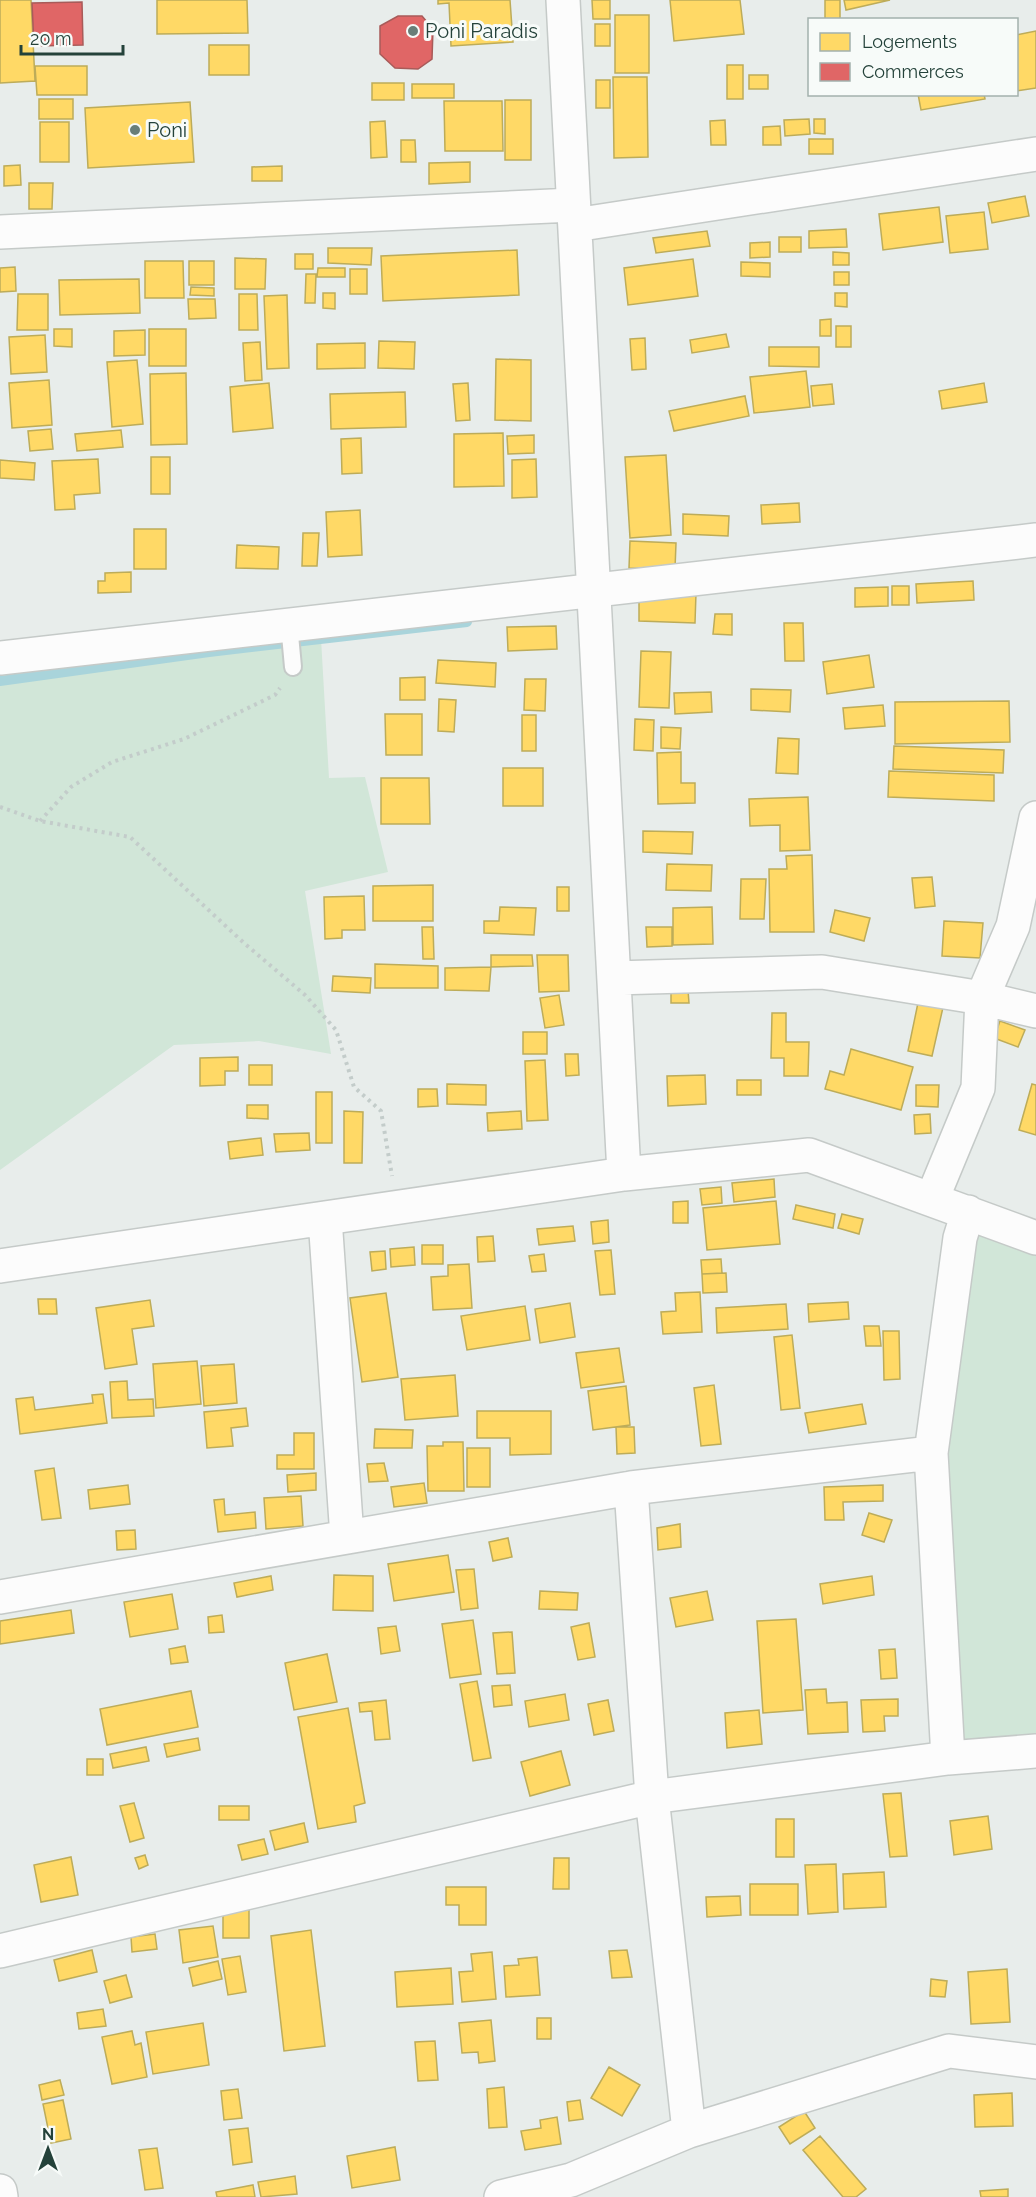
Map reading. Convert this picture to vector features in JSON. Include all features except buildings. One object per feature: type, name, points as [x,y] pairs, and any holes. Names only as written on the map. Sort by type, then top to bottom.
[{"type":"street","points":[[563,0],[624,1174]]},
{"type":"street","points":[[0,232],[574,215],[1036,154]]},
{"type":"street","points":[[0,658],[1036,540]]},
{"type":"street","points":[[932,1199],[978,1088],[982,998],[1013,926],[1036,818]]},
{"type":"street","points":[[614,978],[822,972],[982,998],[1036,1011]]},
{"type":"street","points":[[0,1266],[624,1174],[809,1155],[1036,1238]]},
{"type":"street","points":[[948,1758],[931,1453],[960,1238],[968,1212]]},
{"type":"street","points":[[325,1218],[347,1537]]},
{"type":"street","points":[[0,1597],[631,1488],[931,1453]]},
{"type":"street","points":[[631,1488],[652,1797],[689,2131]]},
{"type":"street","points":[[0,1951],[652,1797],[948,1758],[1036,1751]]},
{"type":"street","points":[[501,2197],[571,2180],[689,2131],[949,2051],[1036,2062]]},
{"type":"street","points":[[0,2192],[1,2197]]},
{"type":"lane","points":[[289,624],[293,667]]},
{"type":"path","points":[[40,821],[70,787],[112,762],[184,739],[275,695],[293,667]]},
{"type":"path","points":[[0,807],[40,821],[130,837],[244,943],[305,995],[336,1030],[354,1087],[381,1111],[398,1208]]},
{"type":"green space","points":[[320,621],[329,778],[365,777],[388,872],[305,891],[331,1054],[259,1041],[174,1045],[0,1170],[0,658]]},
{"type":"green space","points":[[968,1212],[1036,1238],[1036,1747],[947,1748],[931,1453]]},
{"type":"waterway","points":[[0,681],[209,652],[467,622]]},
{"type":"place","name":"Poni Paradis","points":[[413,31]]},
{"type":"place","name":"Poni","points":[[135,130]]}]
